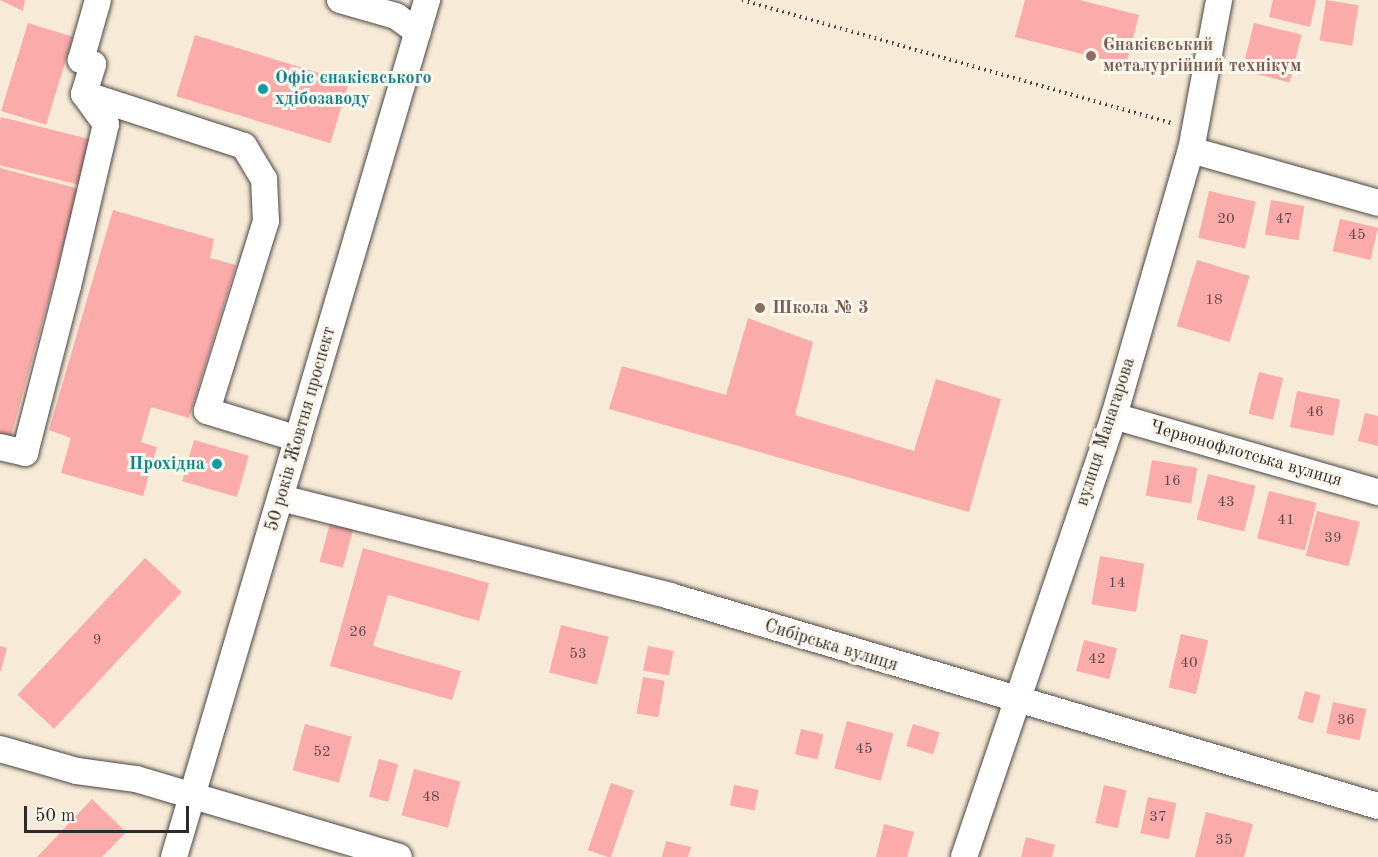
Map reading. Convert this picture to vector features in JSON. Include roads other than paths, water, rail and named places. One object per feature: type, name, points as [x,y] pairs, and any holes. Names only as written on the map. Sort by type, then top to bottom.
[{"type":"street","points":[[84,94],[93,64],[81,60],[98,0]]},
{"type":"street","points":[[340,0],[396,16],[418,32]]},
{"type":"street","name":"50 років Жовтня проспект","points":[[174,857],[427,0]]},
{"type":"street","name":"вулиця Манагарова","points":[[964,857],[1014,702],[1114,416],[1193,140],[1219,0]]},
{"type":"street","points":[[84,94],[244,146],[264,179],[266,221],[207,411],[298,439]]},
{"type":"street","points":[[0,447],[25,453],[106,124],[84,94]]},
{"type":"street","points":[[1193,140],[1378,203]]},
{"type":"street","name":"Червонофлотська вулиця","points":[[1114,416],[1378,492]]},
{"type":"street","name":"Сибірська вулиця","points":[[281,498],[669,596],[1014,702],[1378,806]]},
{"type":"street","points":[[0,749],[192,795],[399,857]]},
{"type":"place","name":"Єнакієвський металургійний технікум","points":[[1091,56]]},
{"type":"place","name":"Офіс єнакієвського хдібозаводу","points":[[263,89]]},
{"type":"place","name":"Школа № 3","points":[[760,308]]},
{"type":"place","name":"Прохідна","points":[[217,464]]}]
